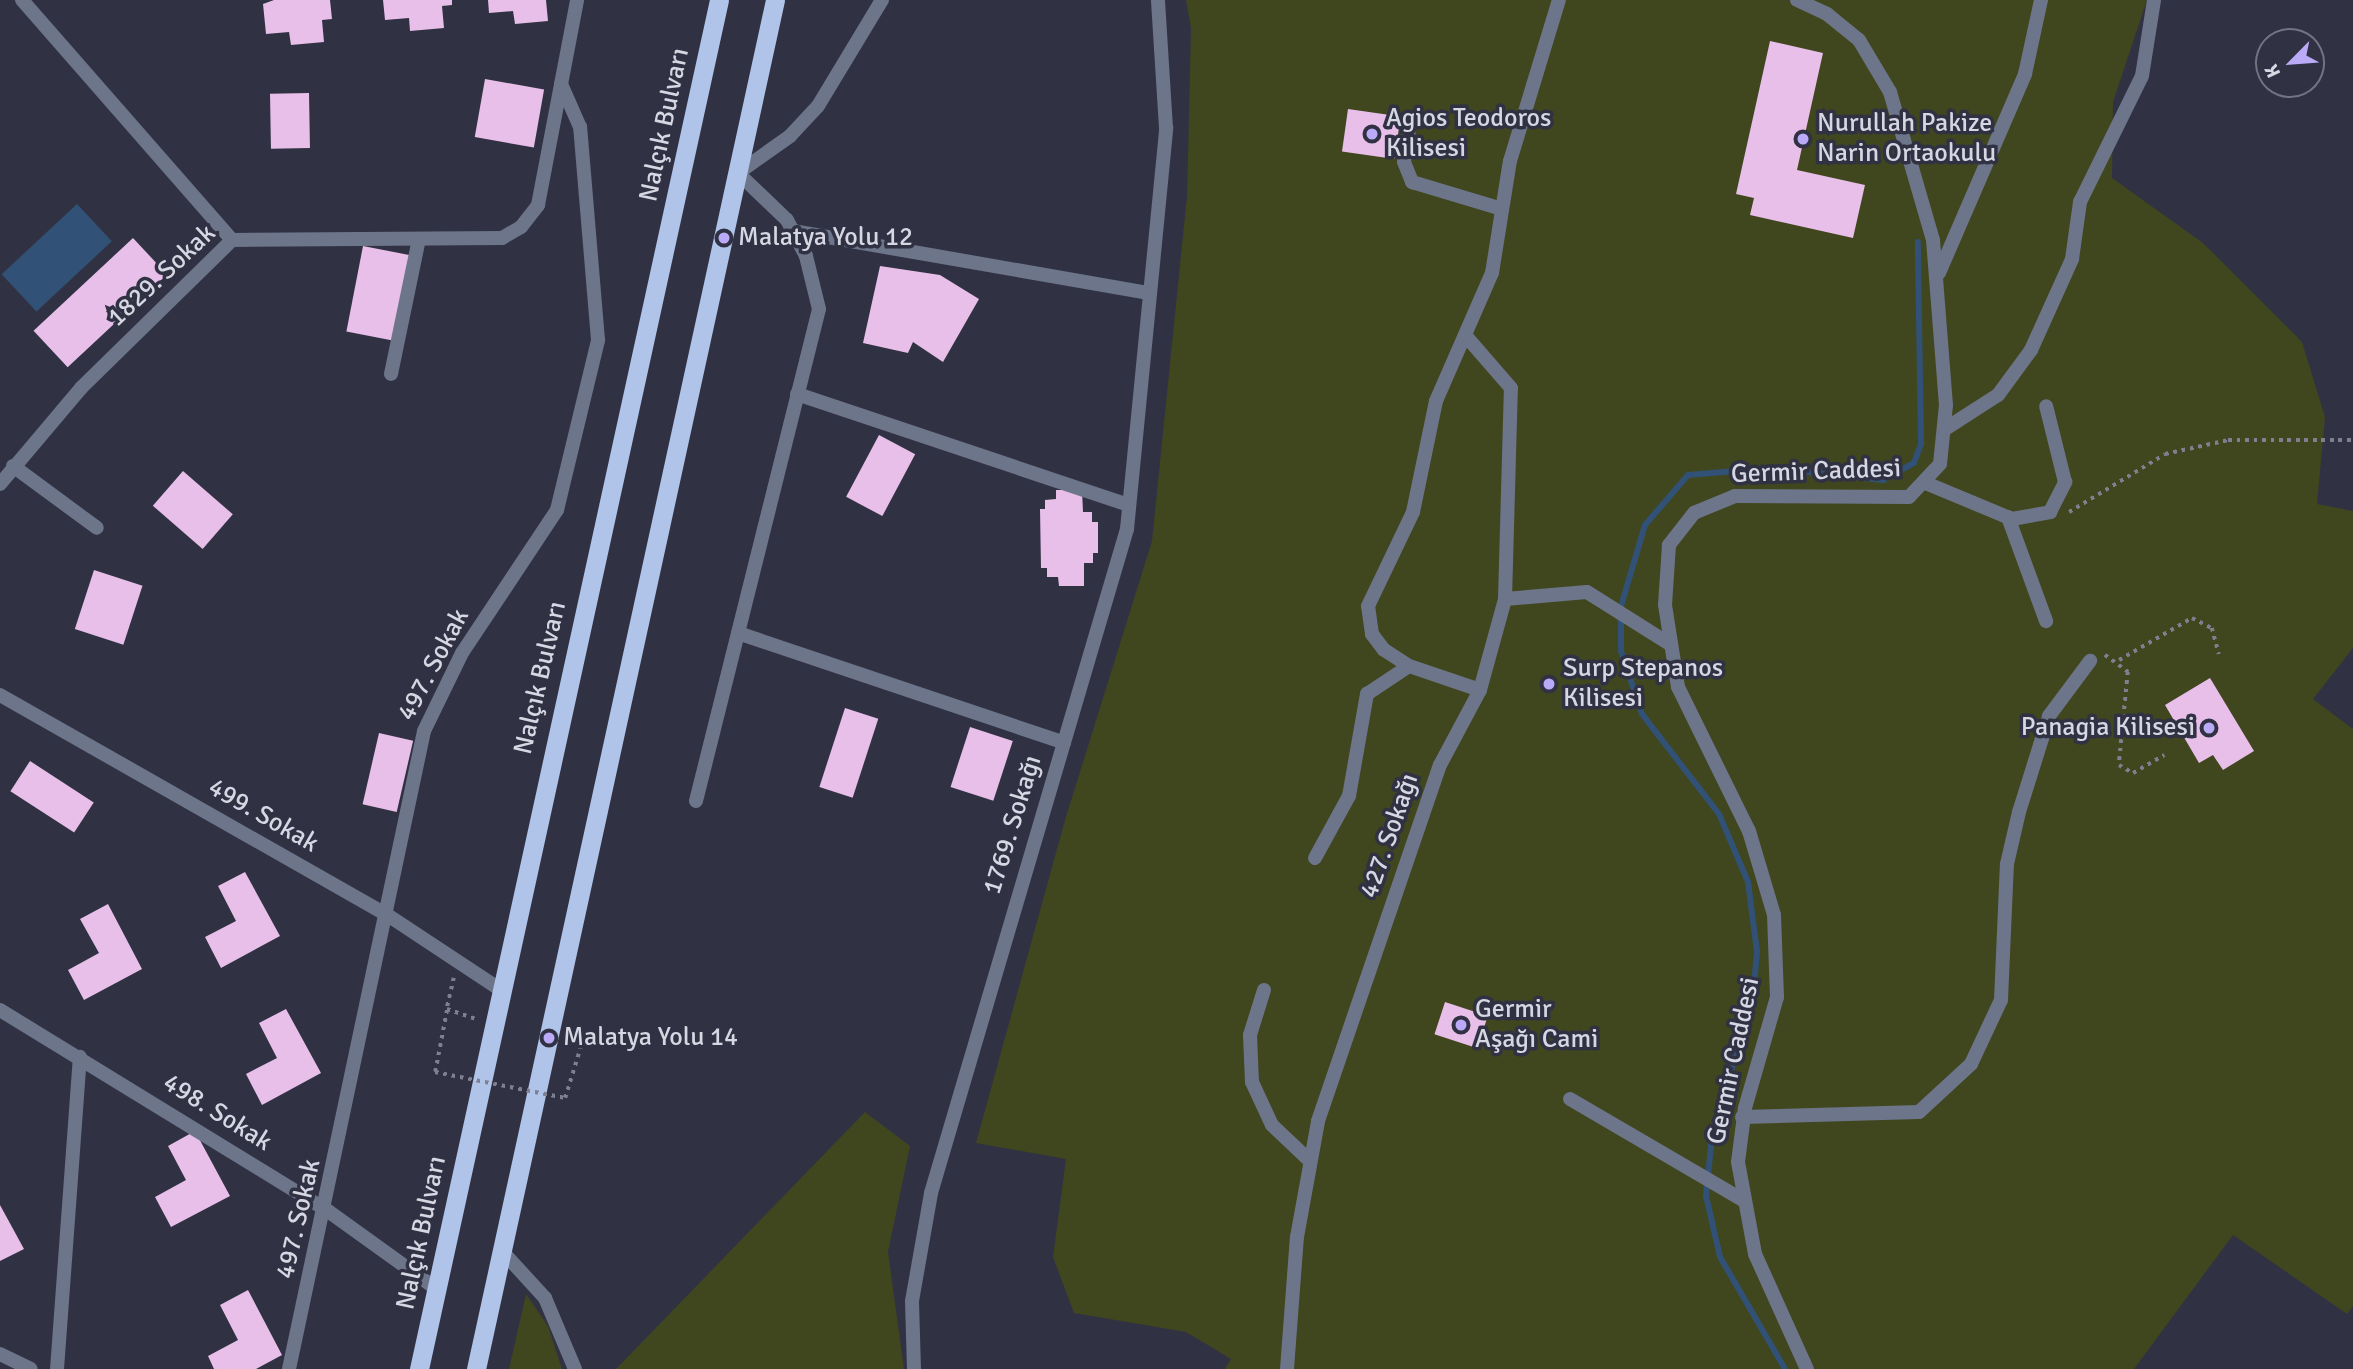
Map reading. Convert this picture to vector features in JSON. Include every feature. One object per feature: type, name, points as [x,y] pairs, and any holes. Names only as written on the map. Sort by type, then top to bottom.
[{"type":"highway","name":"Nalçık Bulvarı","points":[[419,1369],[438,1290],[498,988],[719,0]]},
{"type":"highway","points":[[476,1369],[775,0]]},
{"type":"street","points":[[22,0],[232,240]]},
{"type":"street","points":[[561,84],[577,0]]},
{"type":"street","points":[[696,800],[819,309],[793,231],[738,173],[811,113],[883,0]]},
{"type":"street","name":"1769. Sokağı","points":[[914,1369],[912,1301],[931,1193],[1064,743],[1129,505],[1166,128],[1158,0]]},
{"type":"street","points":[[1480,690],[1409,666],[1377,643],[1368,606],[1413,512],[1436,401],[1492,273],[1510,161],[1559,0]]},
{"type":"street","name":"Germir Caddesi","points":[[1797,0],[1844,26],[1882,73],[1924,196],[1938,275],[1945,429],[1940,464],[1927,484],[1898,500],[1754,494],[1707,505],[1669,545],[1668,643],[1686,709],[1749,831],[1774,915],[1775,1011],[1742,1117],[1743,1200],[1766,1283],[1807,1369]]},
{"type":"street","points":[[1938,275],[2025,74],[2041,0]]},
{"type":"street","points":[[1945,429],[1998,395],[2031,349],[2072,259],[2080,202],[2141,76],[2154,0]]},
{"type":"street","name":"1829. Sokak","points":[[0,484],[91,379],[232,240],[502,238],[521,227],[538,205],[561,84]]},
{"type":"street","name":"497. Sokak","points":[[289,1369],[328,1211],[424,731],[462,653],[557,510],[598,340],[580,127],[561,84]]},
{"type":"street","points":[[1409,130],[1404,162],[1412,182],[1502,209]]},
{"type":"street","points":[[793,231],[1148,293]]},
{"type":"street","points":[[391,374],[419,239]]},
{"type":"street","name":"427. Sokağı","points":[[1287,1369],[1309,1160],[1440,765],[1480,690],[1505,599],[1511,388],[1465,335]]},
{"type":"street","points":[[797,394],[1129,505]]},
{"type":"street","points":[[1927,484],[2008,517],[2042,516],[2062,498],[2065,482],[2046,406]]},
{"type":"street","points":[[13,466],[97,528]]},
{"type":"street","points":[[2008,517],[2046,621]]},
{"type":"street","points":[[1505,599],[1587,592],[1668,643]]},
{"type":"street","points":[[738,633],[1064,743]]},
{"type":"street","points":[[1742,1117],[1919,1112],[1970,1064],[2001,1000],[2007,864],[2018,812],[2049,716],[2090,661]]},
{"type":"street","points":[[1315,858],[1349,796],[1367,694],[1409,666]]},
{"type":"street","name":"499. Sokak","points":[[0,695],[386,914],[498,988]]},
{"type":"street","points":[[1264,989],[1250,1035],[1252,1082],[1272,1125],[1309,1160]]},
{"type":"street","name":"498. Sokak","points":[[0,1010],[328,1211],[438,1290]]},
{"type":"street","points":[[57,1369],[80,1057]]},
{"type":"street","points":[[1570,1099],[1743,1200]]},
{"type":"street","points":[[502,1251],[545,1298],[575,1369]]},
{"type":"street","points":[[0,1354],[31,1369]]},
{"type":"path","points":[[2042,516],[2088,504],[2165,454],[2228,440],[2353,440]]},
{"type":"path","points":[[2164,755],[2133,773],[2119,765],[2116,744],[2129,679],[2119,660],[2192,618],[2212,628],[2219,654]]},
{"type":"path","points":[[457,961],[435,1072],[565,1098],[583,1039]]},
{"type":"path","points":[[447,1009],[491,1025]]},
{"type":"green space","points":[[1186,0],[2147,0],[2113,102],[2112,178],[2203,243],[2302,342],[2325,417],[2317,504],[2353,511],[2353,648],[2313,699],[2353,729],[2353,1306],[2347,1314],[2233,1235],[2134,1369],[1225,1369],[1231,1359],[1186,1332],[1074,1313],[1053,1257],[1066,1159],[976,1143],[1065,820],[1152,541],[1187,196],[1191,28]]},
{"type":"green space","points":[[865,1112],[910,1146],[888,1252],[904,1369],[616,1369]]},
{"type":"green space","points":[[526,1294],[548,1326],[562,1369],[509,1369]]},
{"type":"water","points":[[77,204],[112,241],[36,312],[2,274]]},
{"type":"building","points":[[274,0],[330,0],[332,19],[322,20],[324,42],[291,45],[289,32],[266,34],[263,4]]},
{"type":"building","points":[[383,0],[452,0],[452,5],[442,6],[444,28],[410,31],[409,18],[385,20]]},
{"type":"building","points":[[488,0],[546,0],[548,21],[515,24],[513,11],[489,13]]},
{"type":"building","points":[[1770,41],[1823,53],[1797,170],[1865,185],[1853,238],[1750,215],[1754,198],[1736,194]]},
{"type":"building","points":[[485,79],[544,89],[534,148],[475,137]]},
{"type":"building","points":[[309,93],[310,148],[271,149],[270,94]]},
{"type":"building","name":"Agios Teodoros Kilisesi","points":[[1348,109],[1400,116],[1394,159],[1342,152]]},
{"type":"building","points":[[133,238],[167,275],[68,367],[34,331]]},
{"type":"building","points":[[363,246],[413,256],[396,341],[346,331]]},
{"type":"building","points":[[880,266],[940,275],[979,299],[943,362],[913,342],[908,353],[863,343]]},
{"type":"building","points":[[879,435],[915,454],[882,516],[846,497]]},
{"type":"building","points":[[183,471],[233,514],[203,549],[153,506]]},
{"type":"building","points":[[1056,490],[1082,490],[1083,512],[1092,512],[1092,522],[1098,522],[1098,553],[1093,553],[1093,563],[1084,563],[1084,586],[1059,586],[1058,577],[1047,577],[1047,568],[1041,568],[1040,509],[1045,509],[1045,500],[1056,499]]},
{"type":"building","points":[[94,570],[143,586],[123,645],[75,629]]},
{"type":"building","name":"Panagia Kilisesi","points":[[2210,678],[2254,751],[2223,770],[2213,755],[2199,763],[2165,705]]},
{"type":"building","points":[[845,708],[878,719],[853,798],[819,787]]},
{"type":"building","points":[[970,727],[1013,741],[993,801],[951,787]]},
{"type":"building","points":[[379,733],[413,741],[397,812],[363,804]]},
{"type":"building","points":[[30,761],[94,802],[74,833],[10,791]]},
{"type":"building","points":[[245,872],[280,936],[221,968],[205,937],[236,921],[218,886]]},
{"type":"building","points":[[108,904],[142,969],[84,1000],[68,970],[99,953],[80,919]]},
{"type":"building","name":"Germir Aşağı Cami","points":[[1445,1002],[1488,1016],[1477,1048],[1434,1034]]},
{"type":"building","points":[[286,1009],[321,1073],[262,1105],[246,1074],[277,1058],[259,1023]]},
{"type":"building","points":[[195,1131],[230,1196],[171,1227],[155,1197],[186,1180],[168,1146]]},
{"type":"building","points":[[0,1205],[24,1249],[0,1261]]},
{"type":"building","points":[[248,1290],[282,1355],[256,1369],[214,1369],[208,1356],[238,1340],[220,1305]]},
{"type":"waterway","points":[[1785,1369],[1720,1257],[1706,1196],[1712,1136],[1753,996],[1757,952],[1748,882],[1719,814],[1642,714],[1621,651],[1621,606],[1645,525],[1688,475],[1772,468],[1883,480],[1914,463],[1921,444],[1918,242]]},
{"type":"place","name":"Agios Teodoros Kilisesi","points":[[1372,134]]},
{"type":"place","name":"Nurullah Pakize Narin Ortaokulu","points":[[1803,139]]},
{"type":"place","name":"Malatya Yolu 12","points":[[724,238]]},
{"type":"place","name":"Surp Stepanos Kilisesi","points":[[1549,684]]},
{"type":"place","name":"Panagia Kilisesi","points":[[2209,728]]},
{"type":"place","name":"Germir Aşağı Cami","points":[[1461,1025]]},
{"type":"place","name":"Malatya Yolu 14","points":[[549,1038]]}]
